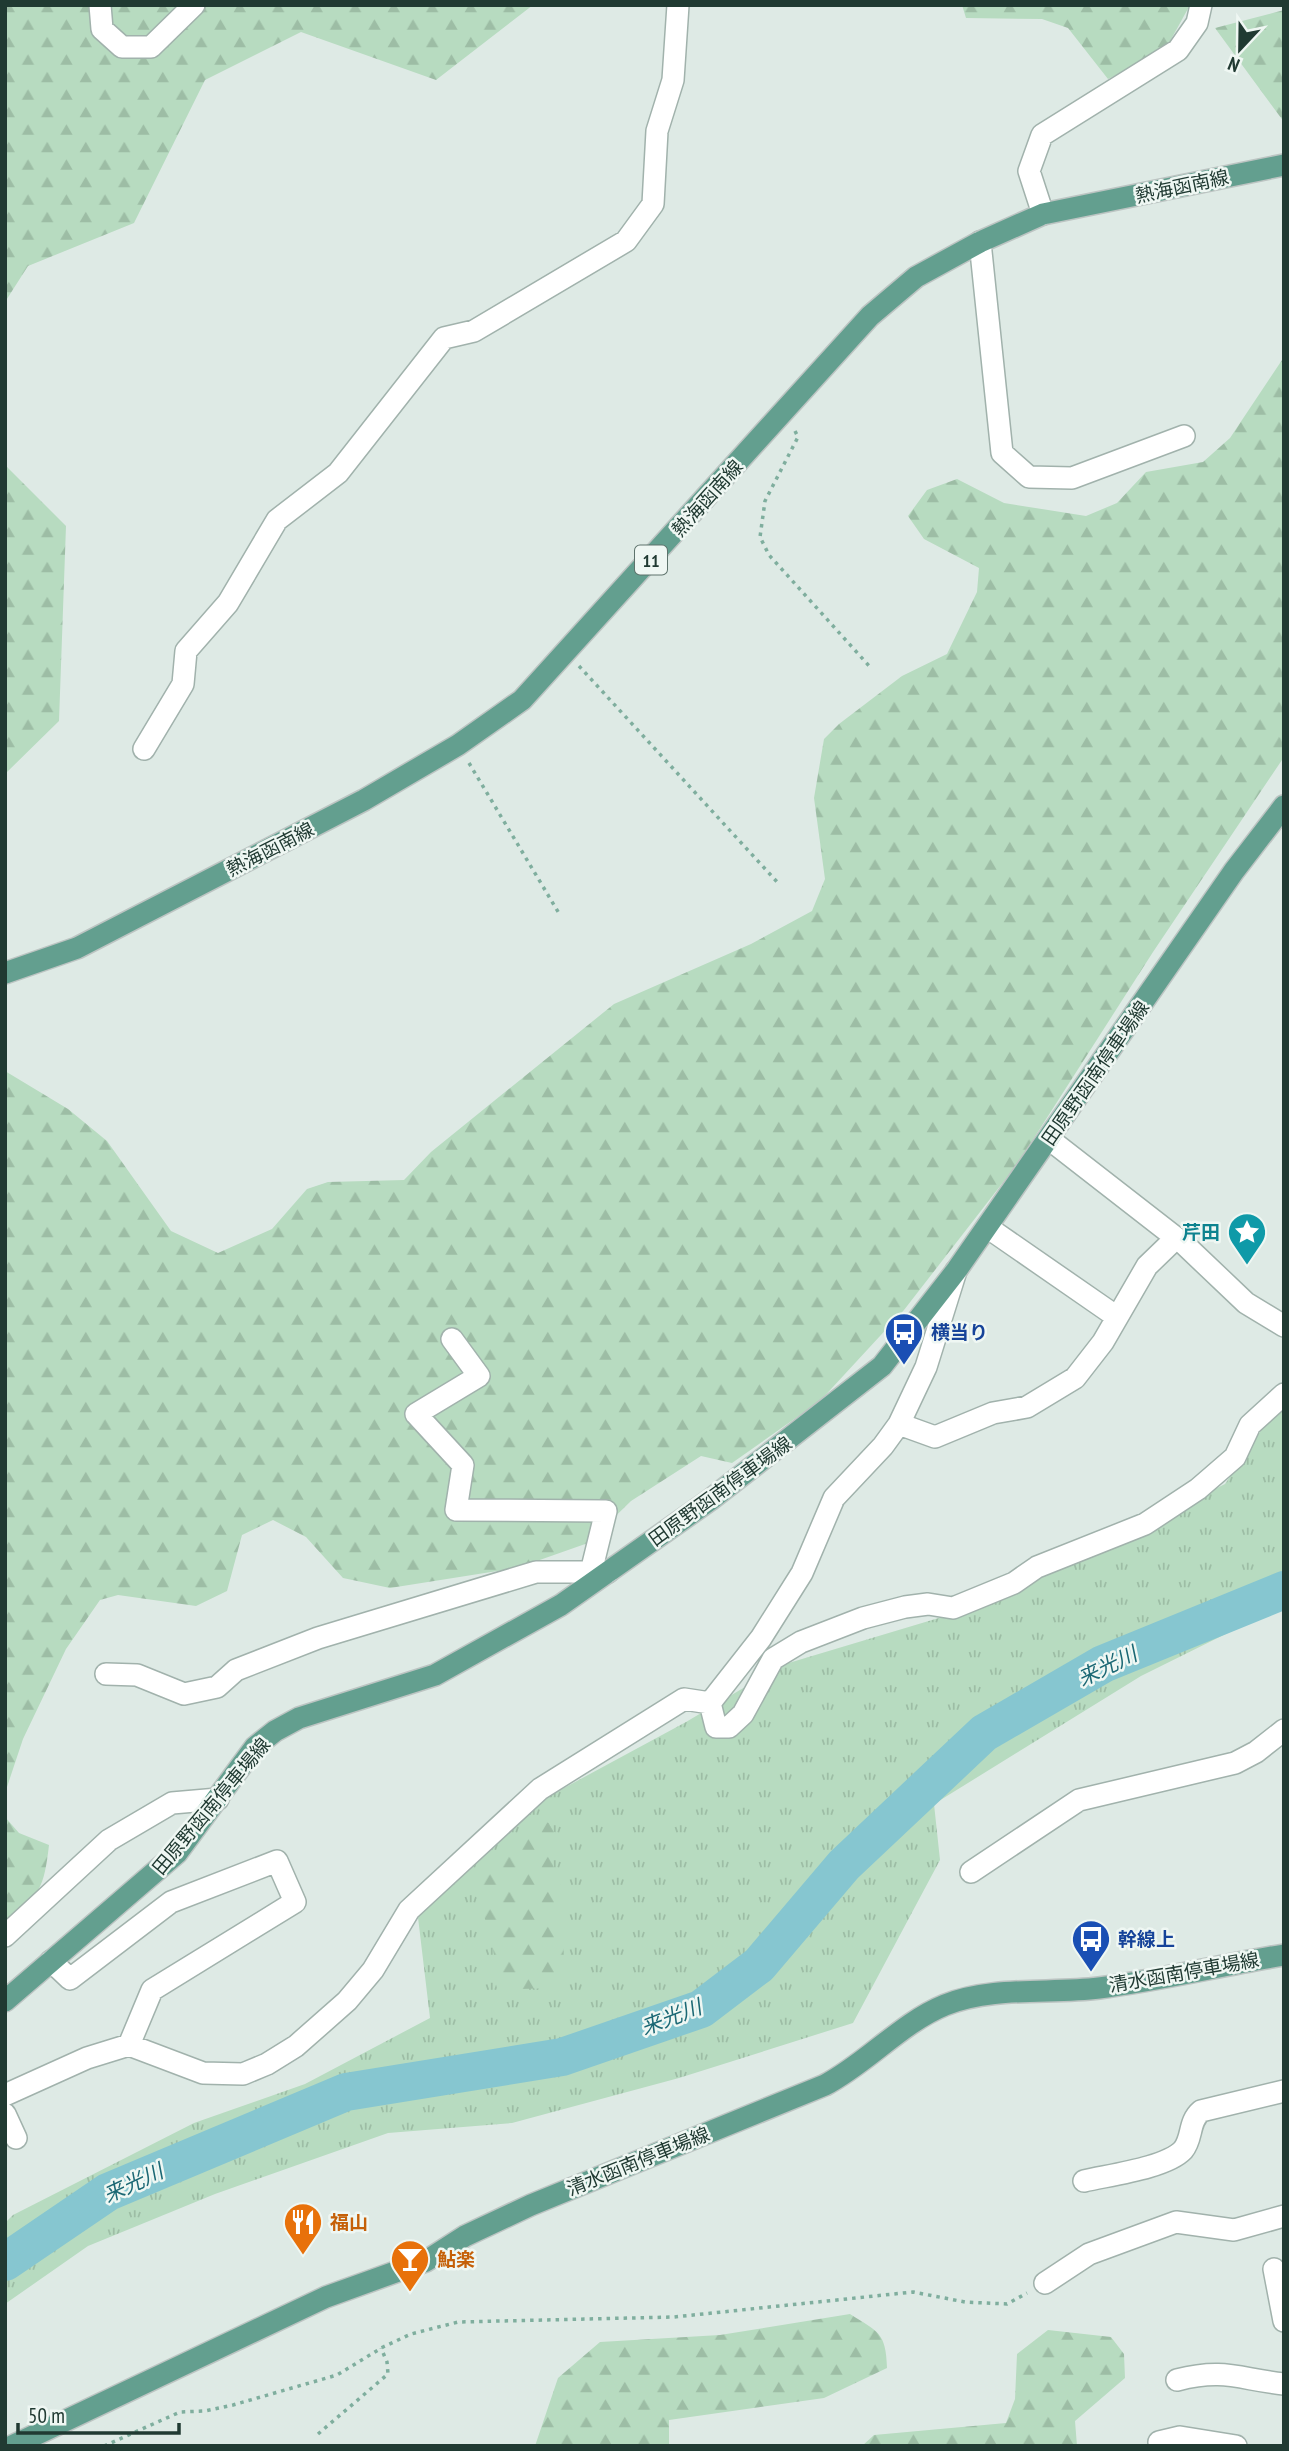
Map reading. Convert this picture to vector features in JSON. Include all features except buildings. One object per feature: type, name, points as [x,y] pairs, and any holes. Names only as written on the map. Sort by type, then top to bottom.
[{"type":"main road","name":"熱海函南線","points":[[5,973],[77,948],[364,800],[458,745],[522,701],[879,308],[916,276],[981,242],[1044,215],[1284,165]]},
{"type":"main road","name":"田原野函南停車場線","points":[[5,2001],[177,1853],[255,1747],[275,1731],[299,1717],[435,1675],[550,1612],[600,1572],[731,1484],[882,1366],[956,1271],[1234,872],[1284,806]]},
{"type":"main road","name":"清水函南停車場線","points":[[12,2446],[326,2297],[426,2261],[465,2236],[531,2205],[825,2085],[853,2070],[913,2024],[945,2005],[985,1996],[1100,1987],[1284,1955]]},
{"type":"street","points":[[100,5],[102,29],[122,47],[150,47],[194,5]]},
{"type":"street","points":[[144,748],[183,684],[186,651],[228,603],[277,520],[338,473],[444,338],[474,331],[626,241],[653,204],[657,131],[673,80],[678,5]]},
{"type":"street","points":[[1044,215],[1029,171],[1042,135],[1178,50],[1197,23],[1201,5]]},
{"type":"street","points":[[981,242],[1002,453],[1029,477],[1072,478],[1184,436]]},
{"type":"street","points":[[1049,1139],[1176,1238],[1246,1303],[1284,1326]]},
{"type":"street","points":[[987,1227],[1117,1317]]},
{"type":"street","points":[[899,1424],[935,1437],[993,1413],[1027,1406],[1075,1378],[1103,1342],[1147,1266],[1176,1238]]},
{"type":"street","points":[[710,1703],[761,1638],[802,1573],[834,1498],[883,1446],[899,1424],[926,1367],[956,1271]]},
{"type":"street","points":[[106,1674],[136,1675],[184,1693],[217,1687],[236,1670],[318,1638],[425,1605],[536,1572],[600,1572],[606,1511],[456,1510],[463,1465],[416,1414],[479,1376],[452,1339]]},
{"type":"street","points":[[710,1703],[716,1727],[729,1727],[743,1714],[773,1659],[802,1642],[863,1618],[905,1607],[928,1604],[953,1608],[1014,1583],[1037,1567],[1145,1524],[1198,1489],[1235,1457],[1250,1425],[1284,1394]]},
{"type":"street","points":[[5,2095],[87,2058],[128,2045],[202,2073],[243,2074],[267,2064],[296,2046],[347,2001],[373,1970],[409,1910],[540,1789],[684,1699],[710,1703]]},
{"type":"street","points":[[971,1872],[1079,1800],[1235,1763],[1256,1752],[1284,1730]]},
{"type":"street","points":[[5,1936],[109,1840],[172,1803],[218,1800]]},
{"type":"street","points":[[51,1961],[71,1979],[171,1902],[277,1861],[295,1902],[152,1990],[128,2045]]},
{"type":"street","points":[[1084,2181],[1170,2160],[1189,2140],[1194,2117],[1201,2111],[1284,2091]]},
{"type":"street","points":[[5,2114],[16,2138]]},
{"type":"street","points":[[1045,2283],[1089,2254],[1176,2222],[1234,2230],[1284,2216]]},
{"type":"street","points":[[1274,2269],[1284,2321]]},
{"type":"street","points":[[1177,2380],[1206,2373],[1242,2375],[1284,2384]]},
{"type":"street","points":[[1159,2442],[1180,2437],[1236,2446]]},
{"type":"path","points":[[784,413],[798,437],[765,501],[760,537],[769,555],[872,668]]},
{"type":"path","points":[[567,653],[779,884]]},
{"type":"path","points":[[458,745],[560,915]]},
{"type":"path","points":[[104,2446],[180,2412],[205,2411],[233,2405],[337,2375],[381,2348],[411,2334],[472,2320],[674,2316],[913,2292],[965,2302],[1007,2304],[1045,2283]]},
{"type":"path","points":[[318,2434],[388,2374],[387,2362],[381,2348]]},
{"type":"green space","points":[[5,5],[533,5],[436,80],[301,32],[205,80],[134,223],[28,266],[5,302]]},
{"type":"green space","points":[[962,5],[1190,5],[1164,52],[1108,79],[1068,28],[1042,19],[966,18]]},
{"type":"green space","points":[[1284,10],[1284,122],[1215,28]]},
{"type":"green space","points":[[1284,357],[1284,757],[1153,952],[1018,1163],[904,1310],[820,1401],[732,1463],[701,1456],[631,1501],[588,1543],[517,1568],[390,1588],[343,1578],[306,1537],[273,1520],[242,1535],[227,1591],[196,1606],[118,1595],[100,1600],[66,1649],[23,1739],[5,1793],[5,1071],[68,1109],[107,1141],[171,1231],[218,1253],[272,1229],[307,1189],[328,1182],[404,1180],[431,1152],[614,1004],[751,944],[812,911],[825,879],[814,798],[824,739],[839,724],[902,676],[947,654],[977,592],[979,568],[924,539],[908,516],[927,490],[957,479],[1004,503],[1086,516],[1117,503],[1146,472],[1203,462],[1230,438]]},
{"type":"green space","points":[[5,465],[66,526],[59,721],[5,774]]},
{"type":"green space","points":[[1284,1409],[1284,1605],[1141,1676],[934,1804],[940,1860],[853,2023],[679,2078],[512,2123],[388,2133],[215,2194],[88,2246],[5,2304],[5,2223],[13,2215],[194,2123],[305,2084],[430,2018],[417,1909],[551,1795],[686,1722],[782,1665],[982,1605],[1225,1484],[1262,1429]]},
{"type":"green space","points":[[5,1817],[19,1833],[49,1845],[45,1872],[38,1890],[26,1905],[5,1922]]},
{"type":"green space","points":[[541,1820],[549,1823],[555,1833],[551,1848],[555,1871],[564,1893],[557,1914],[563,1935],[565,1973],[555,1988],[520,1989],[509,1996],[499,1993],[497,1988],[491,1939],[474,1892],[484,1876],[500,1865],[509,1839],[530,1823]]},
{"type":"green space","points":[[850,2314],[879,2334],[885,2347],[887,2368],[824,2398],[669,2420],[669,2446],[535,2446],[558,2378],[600,2342],[720,2335]]},
{"type":"green space","points":[[1048,2330],[1111,2337],[1124,2354],[1125,2378],[1075,2421],[1077,2446],[862,2446],[874,2435],[1006,2423],[1015,2399],[1017,2354]]},
{"type":"waterway","name":"来光川","points":[[5,2262],[108,2192],[346,2092],[562,2057],[701,2009],[759,1965],[844,1865],[984,1733],[1103,1664],[1284,1590]]},
{"type":"place","name":"芹田","points":[[1247,1266]]},
{"type":"place","name":"横当り","points":[[904,1366]]},
{"type":"place","name":"幹線上","points":[[1091,1973]]},
{"type":"place","name":"福山","points":[[303,2256]]},
{"type":"place","name":"鮎楽","points":[[410,2293]]}]
